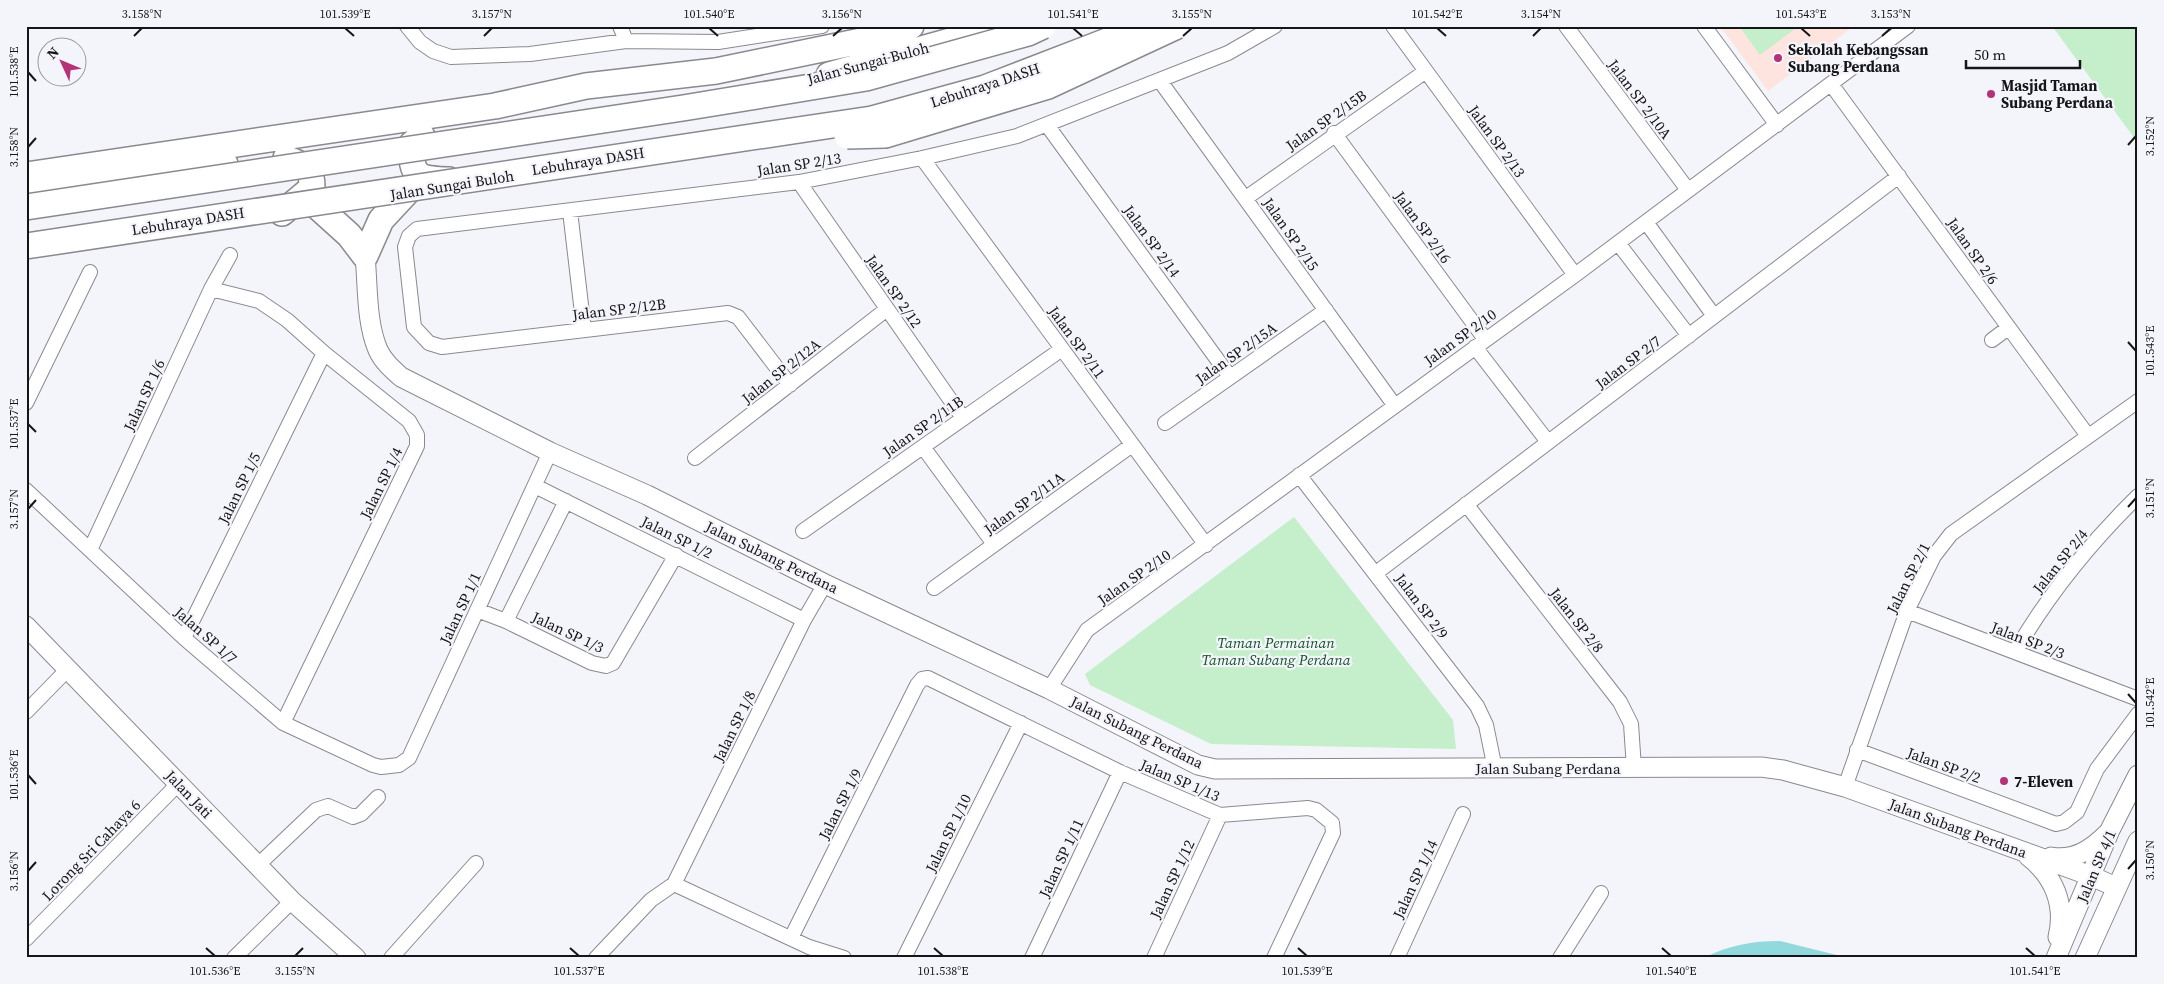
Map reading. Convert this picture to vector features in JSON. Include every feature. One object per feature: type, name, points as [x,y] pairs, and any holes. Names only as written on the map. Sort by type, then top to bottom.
[{"type":"highway","points":[[26,158],[489,89],[586,86],[716,71],[866,40],[911,26]]},
{"type":"highway","name":"Jalan Sungai Buloh","points":[[26,194],[823,77],[975,34],[994,26]]},
{"type":"highway","points":[[26,206],[683,108],[866,78],[1028,33],[1043,26]]},
{"type":"highway","name":"Jalan Sungai Buloh","points":[[26,253],[190,232],[408,191],[864,122],[1034,69],[1131,26]]},
{"type":"highway","name":"Lebuhraya DASH","points":[[26,246],[872,119],[985,88],[1115,38],[1137,26]]},
{"type":"highway","points":[[723,141],[885,135],[1048,86],[1177,26]]},
{"type":"highway","points":[[26,176],[495,106],[586,86]]},
{"type":"highway","points":[[422,136],[412,144],[411,159],[415,172],[423,179],[482,181]]},
{"type":"highway","points":[[280,214],[312,188],[312,174],[309,168],[281,156]]},
{"type":"highway","points":[[318,207],[349,235],[364,256],[381,220],[408,191]]},
{"type":"street","points":[[407,26],[420,42],[433,52],[452,57],[530,54],[626,41],[718,42],[822,26]]},
{"type":"street","points":[[620,26],[626,41]]},
{"type":"street","name":"Jalan SP 2/13","points":[[420,335],[414,327],[405,247],[409,236],[418,230],[799,182],[922,158],[1017,136],[1160,81],[1228,52],[1276,26]]},
{"type":"street","name":"Jalan SP 2/13","points":[[1393,26],[1575,276]]},
{"type":"street","name":"Jalan SP 2/10A","points":[[1566,26],[1688,190]]},
{"type":"street","points":[[1704,26],[1777,125]]},
{"type":"street","name":"Jalan SP 2/10","points":[[1049,689],[1087,630],[1206,545],[1480,343],[1575,276],[1908,26]]},
{"type":"street","name":"Jalan SP 2/15B","points":[[1246,198],[1334,134],[1426,71]]},
{"type":"street","name":"Jalan SP 2/15","points":[[1160,81],[1394,406]]},
{"type":"street","name":"Jalan SP 2/6","points":[[1831,84],[2088,436]]},
{"type":"street","name":"Jalan SP 2/14","points":[[1047,125],[1230,377]]},
{"type":"street","name":"Jalan SP 2/16","points":[[1334,134],[1548,442]]},
{"type":"street","name":"Jalan SP 2/11","points":[[922,158],[1206,545]]},
{"type":"street","name":"Jalan SP 2/7","points":[[1376,573],[1899,176]]},
{"type":"street","name":"Jalan SP 2/12","points":[[799,182],[963,418]]},
{"type":"street","points":[[570,211],[584,330]]},
{"type":"street","points":[[1646,222],[1714,316]]},
{"type":"street","points":[[1618,243],[1689,336]]},
{"type":"street","name":"Jalan SP 1/6","points":[[90,550],[211,289],[230,255]]},
{"type":"street","name":"Jalan Subang Perdana","points":[[364,256],[373,331],[378,350],[391,368],[401,377],[550,452],[647,495],[825,584],[1049,689],[1198,765],[1215,769],[1761,767],[1845,787],[2091,876],[2116,887]]},
{"type":"street","points":[[28,396],[90,272]]},
{"type":"street","name":"Jalan SP 1/4","points":[[211,289],[259,301],[287,320],[324,353],[409,421],[417,435],[417,446],[283,723]]},
{"type":"street","name":"Jalan SP 2/12A","points":[[695,458],[887,309]]},
{"type":"street","name":"Jalan SP 2/15A","points":[[1165,423],[1326,310]]},
{"type":"street","name":"Jalan SP 2/12B","points":[[420,335],[429,343],[442,346],[733,314],[738,317],[790,385]]},
{"type":"street","points":[[1992,340],[2008,328]]},
{"type":"street","name":"Jalan SP 2/11B","points":[[803,530],[1062,349]]},
{"type":"street","name":"Jalan SP 1/5","points":[[184,638],[324,353]]},
{"type":"street","name":"Jalan SP 2/1","points":[[1845,787],[1906,611],[1934,556],[1951,534],[2138,401]]},
{"type":"street","name":"Jalan SP 2/11A","points":[[934,588],[1132,445]]},
{"type":"street","points":[[923,447],[994,544]]},
{"type":"street","name":"Jalan SP 1/1","points":[[389,767],[399,765],[408,758],[550,452]]},
{"type":"street","name":"Jalan SP 2/9","points":[[1299,476],[1376,573],[1477,706],[1486,725],[1495,769]]},
{"type":"street","name":"Jalan SP 1/2","points":[[535,486],[804,620]]},
{"type":"street","name":"Jalan SP 1/7","points":[[26,490],[184,638],[283,723],[373,765],[389,767]]},
{"type":"street","name":"Jalan SP 2/4","points":[[2015,652],[2033,620],[2048,600],[2114,519],[2138,496]]},
{"type":"street","points":[[506,621],[566,501]]},
{"type":"street","name":"Jalan SP 2/8","points":[[1466,504],[1620,702],[1631,724],[1634,768]]},
{"type":"street","name":"Jalan SP 1/3","points":[[477,610],[506,621],[592,663],[606,666],[613,663],[676,555]]},
{"type":"street","name":"Jalan SP 1/8","points":[[596,958],[651,900],[674,884],[804,620],[825,584]]},
{"type":"street","name":"Jalan SP 2/3","points":[[1906,611],[2138,699]]},
{"type":"street","name":"Jalan Jati","points":[[26,626],[292,901],[356,958]]},
{"type":"street","points":[[26,712],[68,669]]},
{"type":"street","name":"Jalan SP 1/13","points":[[917,685],[922,679],[928,678],[1120,772],[1220,815],[1308,808],[1316,810],[1332,823],[1333,833],[1274,958]]},
{"type":"street","name":"Jalan SP 1/9","points":[[791,938],[917,685]]},
{"type":"street","name":"Jalan SP 2/2","points":[[1857,750],[2056,824],[2064,822],[2077,812],[2097,769],[2138,714]]},
{"type":"street","name":"Jalan SP 1/10","points":[[904,958],[1021,723]]},
{"type":"street","name":"Jalan SP 1/11","points":[[1032,958],[1120,772]]},
{"type":"street","name":"Jalan SP 4/1","points":[[2056,958],[2110,830],[2138,775]]},
{"type":"street","name":"Lorong Sri Cahaya 6","points":[[26,940],[179,783]]},
{"type":"street","points":[[258,865],[316,810],[328,806],[353,817],[361,814],[378,797]]},
{"type":"street","name":"Jalan SP 1/14","points":[[1397,958],[1462,814]]},
{"type":"street","name":"Jalan SP 1/12","points":[[1154,958],[1220,815]]},
{"type":"street","points":[[2023,852],[2070,858],[2098,844],[2110,830]]},
{"type":"street","name":"Jalan SP 4/1","points":[[2085,958],[2138,840]]},
{"type":"street","points":[[2023,852],[2040,865],[2051,880],[2059,901],[2062,922],[2052,958]]},
{"type":"street","points":[[392,958],[476,863]]},
{"type":"street","points":[[674,884],[791,938],[807,952],[844,958]]},
{"type":"street","points":[[1560,958],[1601,893]]},
{"type":"street","points":[[234,958],[292,901]]},
{"type":"shaded area","name":"Sekolah Kebangssan Subang Perdana","points":[[1720,26],[1854,26],[1768,91]]},
{"type":"green space","points":[[1739,26],[1799,26],[1760,55]]},
{"type":"green space","points":[[2052,26],[2138,26],[2138,143]]},
{"type":"green space","name":"Taman Permainan Taman Subang Perdana","points":[[1294,517],[1453,720],[1456,749],[1211,744],[1090,685],[1085,674]]},
{"type":"water","points":[[1780,941],[1849,958],[1704,958],[1722,950],[1741,945]]},
{"type":"place","name":"Sekolah Kebangssan Subang Perdana","points":[[1778,58]]},
{"type":"place","name":"Masjid Taman Subang Perdana","points":[[1991,94]]},
{"type":"place","name":"7-Eleven","points":[[2004,781]]}]
